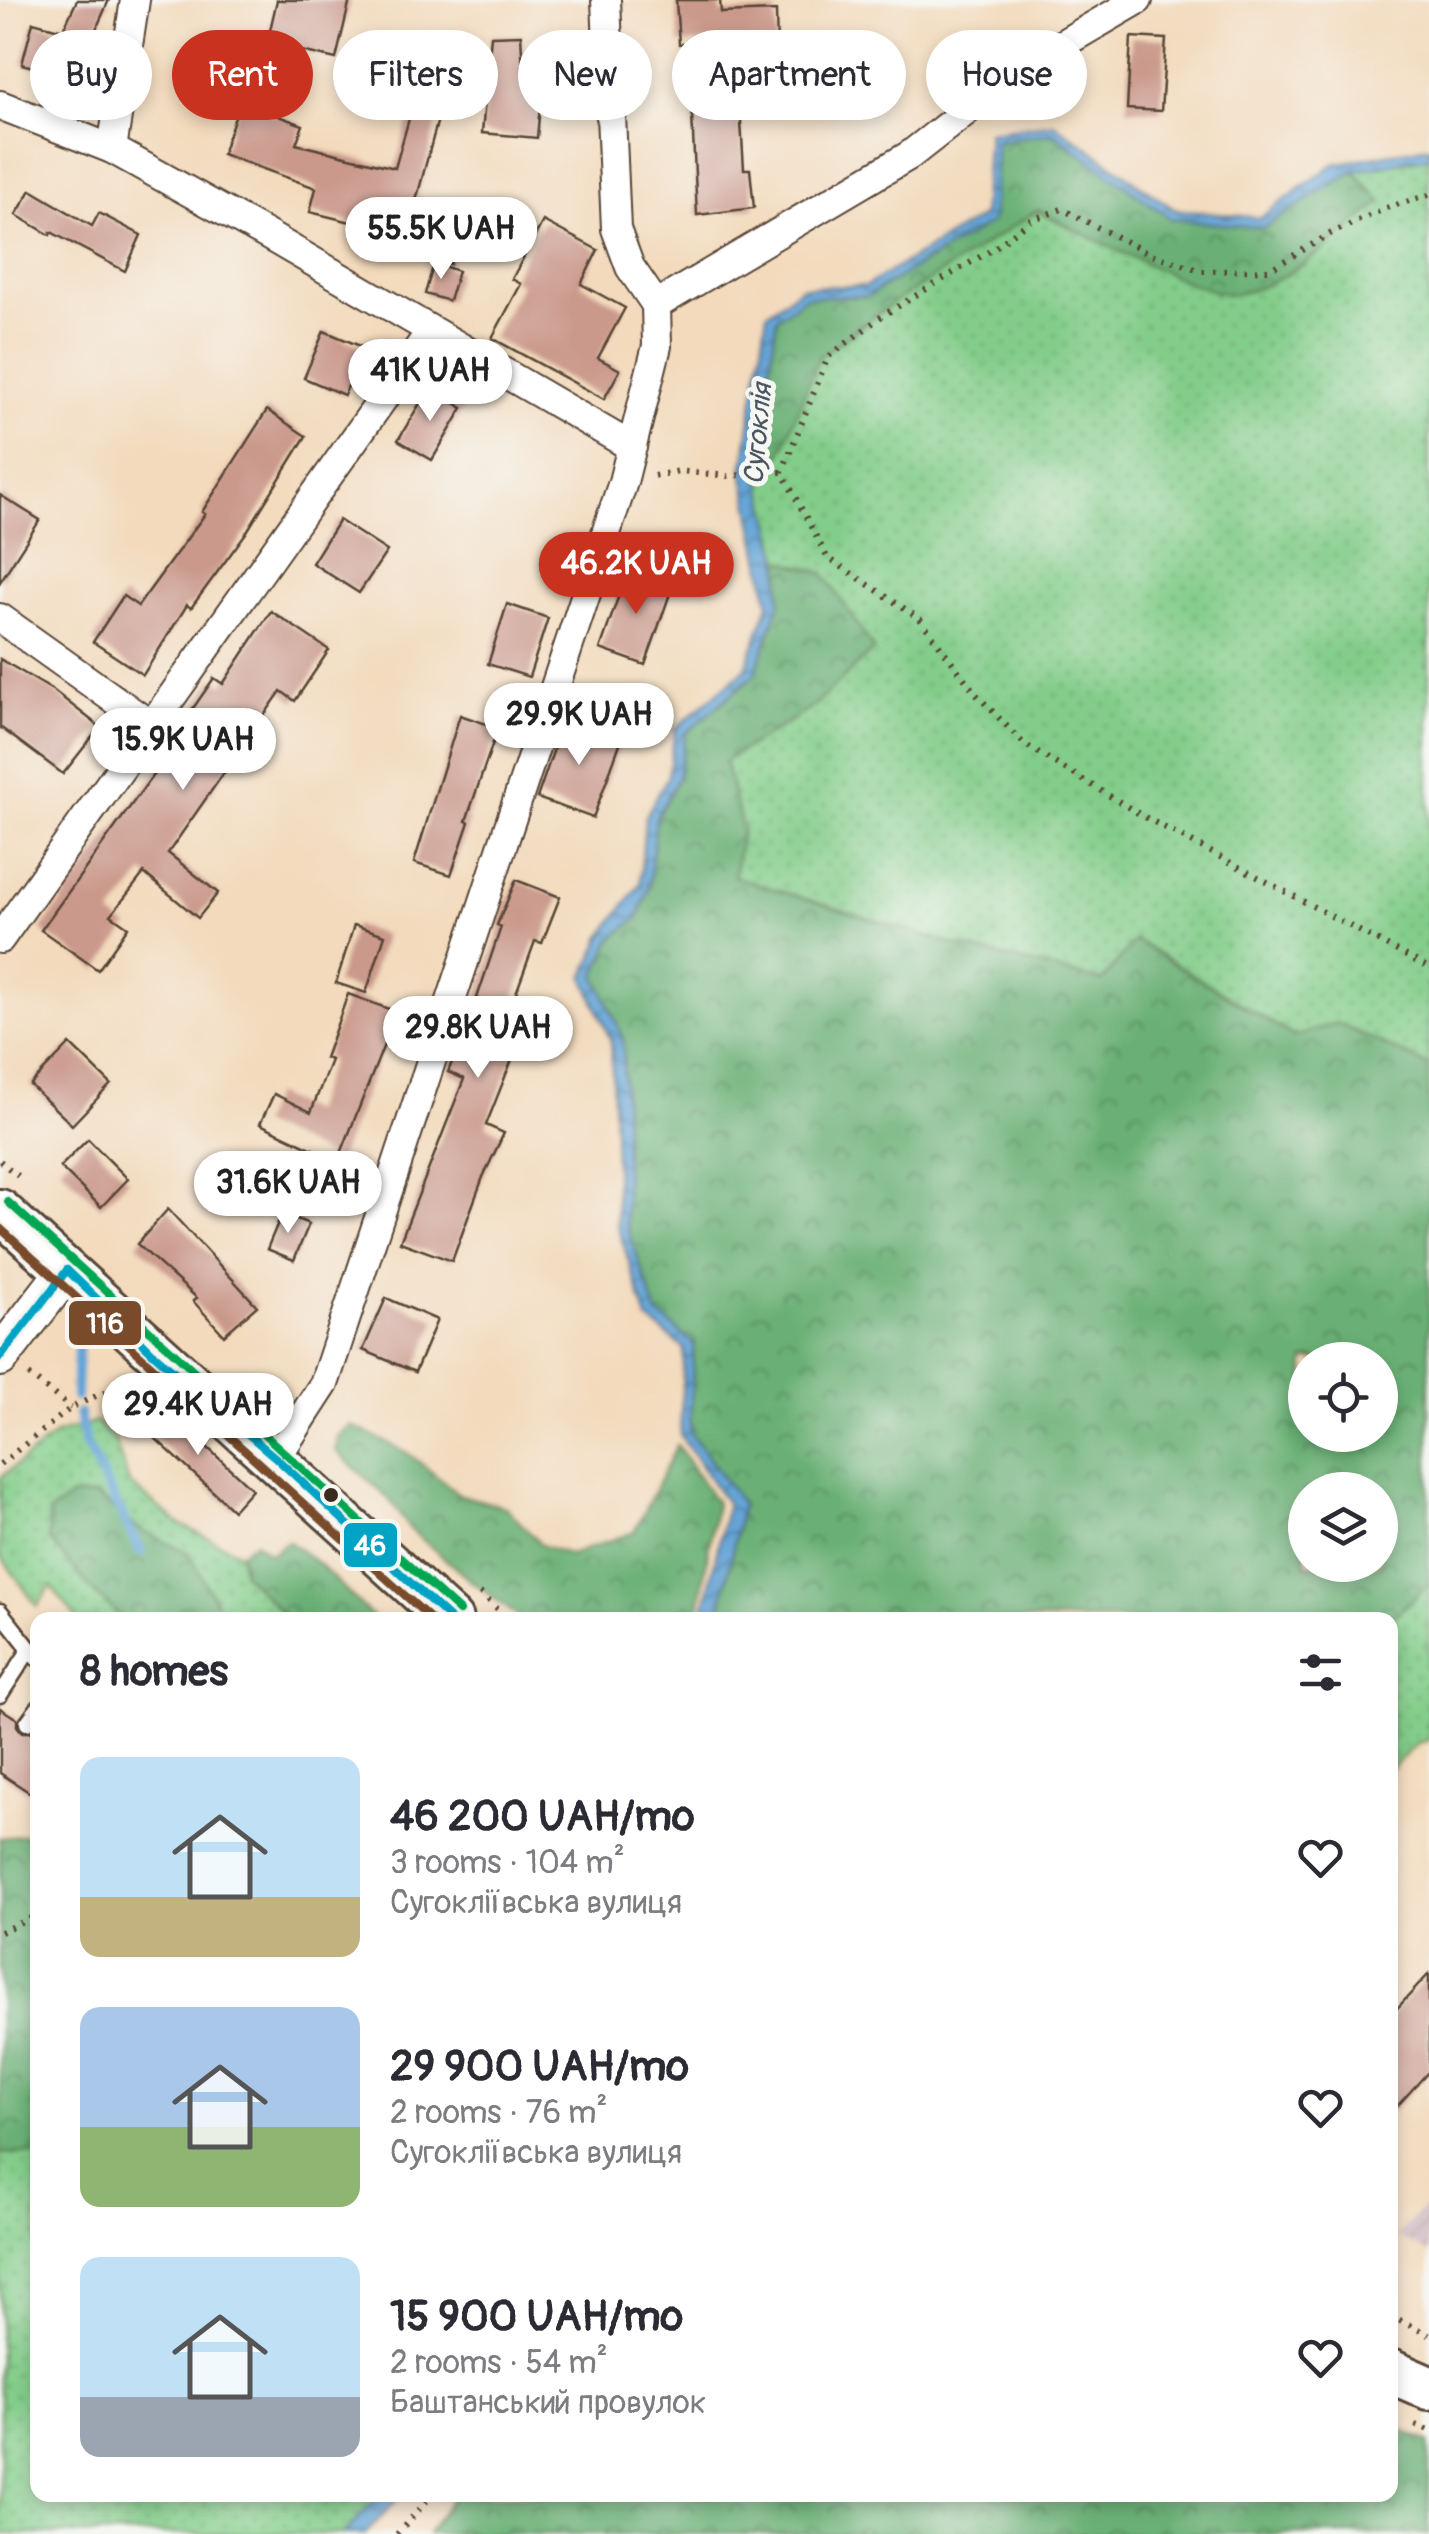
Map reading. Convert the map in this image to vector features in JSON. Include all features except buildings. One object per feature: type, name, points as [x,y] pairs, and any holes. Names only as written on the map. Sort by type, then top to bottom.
[{"type":"main road","points":[[0,1211],[441,1612]]},
{"type":"main road","points":[[1398,2374],[1429,2388]]},
{"type":"street","points":[[112,149],[135,0]]},
{"type":"street","points":[[276,1458],[324,1384],[623,482],[657,346],[656,305],[630,268],[616,228],[606,0]]},
{"type":"street","points":[[656,305],[910,155],[1021,68],[1138,0]]},
{"type":"street","points":[[0,105],[112,149],[270,236],[632,447]]},
{"type":"street","points":[[0,939],[431,331]]},
{"type":"street","points":[[0,618],[152,727]]},
{"type":"street","points":[[1,1355],[67,1270]]},
{"type":"lane","points":[[2,1619],[30,1650]]},
{"type":"lane","points":[[0,1695],[30,1659]]},
{"type":"lane","points":[[27,1724],[30,1720]]},
{"type":"path","points":[[1429,195],[1386,208],[1269,270],[1202,272],[1148,253],[1062,209],[1031,220],[993,249],[882,316],[828,356],[782,472],[826,557],[920,619],[976,694],[1024,744],[1142,815],[1429,968]]},
{"type":"path","points":[[623,482],[680,471],[728,476],[782,472]]},
{"type":"path","points":[[1,1355],[71,1408]]},
{"type":"path","points":[[0,1464],[71,1408],[138,1376]]},
{"type":"path","points":[[0,1932],[30,1919]]},
{"type":"path","points":[[1398,2320],[1429,2335]]},
{"type":"path","points":[[397,2534],[426,2502]]},
{"type":"shaded area","points":[[1429,2203],[1429,2253],[1398,2234]]},
{"type":"green space","points":[[1052,133],[1171,219],[1263,228],[1354,171],[1382,202],[1293,271],[1253,290],[1233,294],[1196,285],[1037,211],[886,308],[819,357],[775,468],[757,465],[777,318],[805,297],[868,296],[991,222],[997,141]]},
{"type":"green space","points":[[1429,157],[1429,1066],[1337,1023],[1295,1037],[1136,940],[1102,981],[954,945],[734,877],[742,829],[724,761],[813,707],[824,573],[780,560],[757,465],[775,467],[818,357],[1037,210],[1192,284],[1381,202],[1354,171]]},
{"type":"green space","points":[[780,560],[823,573],[874,649],[813,707],[725,761],[742,829],[734,877],[954,945],[1102,981],[1135,940],[1294,1037],[1337,1023],[1429,1066],[1429,1584],[1398,1613],[720,1612],[742,1504],[690,1432],[694,1344],[657,1313],[626,1224],[623,1039],[595,975],[612,939],[638,918],[649,888],[656,818],[678,778],[686,733],[755,674],[780,603]]},
{"type":"green space","points":[[95,1422],[115,1440],[129,1483],[179,1524],[240,1553],[243,1573],[280,1612],[221,1612],[188,1553],[140,1530],[98,1497],[93,1591],[115,1612],[72,1612],[51,1586],[37,1606],[0,1555],[0,1478],[56,1434]]},
{"type":"green space","points":[[351,1425],[408,1453],[460,1495],[506,1507],[541,1545],[570,1555],[634,1532],[677,1445],[716,1503],[698,1612],[512,1612],[410,1529],[388,1498],[336,1451],[338,1436]]},
{"type":"green space","points":[[72,1496],[98,1497],[140,1530],[188,1553],[221,1612],[115,1612],[49,1540],[49,1513]]},
{"type":"green space","points":[[288,1541],[319,1564],[368,1612],[280,1612],[243,1573],[240,1553],[255,1542],[270,1554]]},
{"type":"green space","points":[[1429,1584],[1429,1740],[1417,1743],[1398,1762],[1398,1613]]},
{"type":"green space","points":[[30,1835],[30,2154],[0,2153],[0,1838]]},
{"type":"green space","points":[[0,2153],[30,2154],[30,2502],[374,2502],[344,2534],[0,2534]]},
{"type":"green space","points":[[1398,2428],[1429,2442],[1429,2534],[427,2534],[449,2502],[1398,2502]]},
{"type":"water","name":"Сугоклія","points":[[1054,123],[1174,209],[1260,218],[1334,164],[1429,146],[1429,157],[1354,171],[1263,228],[1171,219],[1052,133],[997,141],[992,222],[868,296],[805,297],[777,318],[757,465],[780,560],[780,603],[755,674],[686,733],[678,778],[656,818],[649,888],[638,918],[612,939],[596,975],[623,1039],[626,1224],[657,1313],[694,1344],[690,1432],[742,1504],[720,1612],[704,1612],[727,1504],[680,1435],[684,1348],[647,1319],[617,1224],[611,1041],[584,977],[603,935],[640,884],[645,817],[668,776],[675,729],[746,668],[769,604],[743,471],[767,313],[802,287],[866,286],[982,216],[988,132]]},
{"type":"water","points":[[374,2502],[395,2502],[366,2534],[344,2534]]},
{"type":"waterway","points":[[76,1397],[78,1346]]},
{"type":"waterway","points":[[79,1413],[85,1443],[141,1552]]},
{"type":"transit line","points":[[8,1202],[459,1611]]},
{"type":"transit line","name":"116","points":[[0,1228],[423,1612]]},
{"type":"transit line","name":"46","points":[[67,1270],[155,1355],[276,1458],[442,1612]]},
{"type":"transit line","name":"46","points":[[0,1357],[67,1270]]}]
